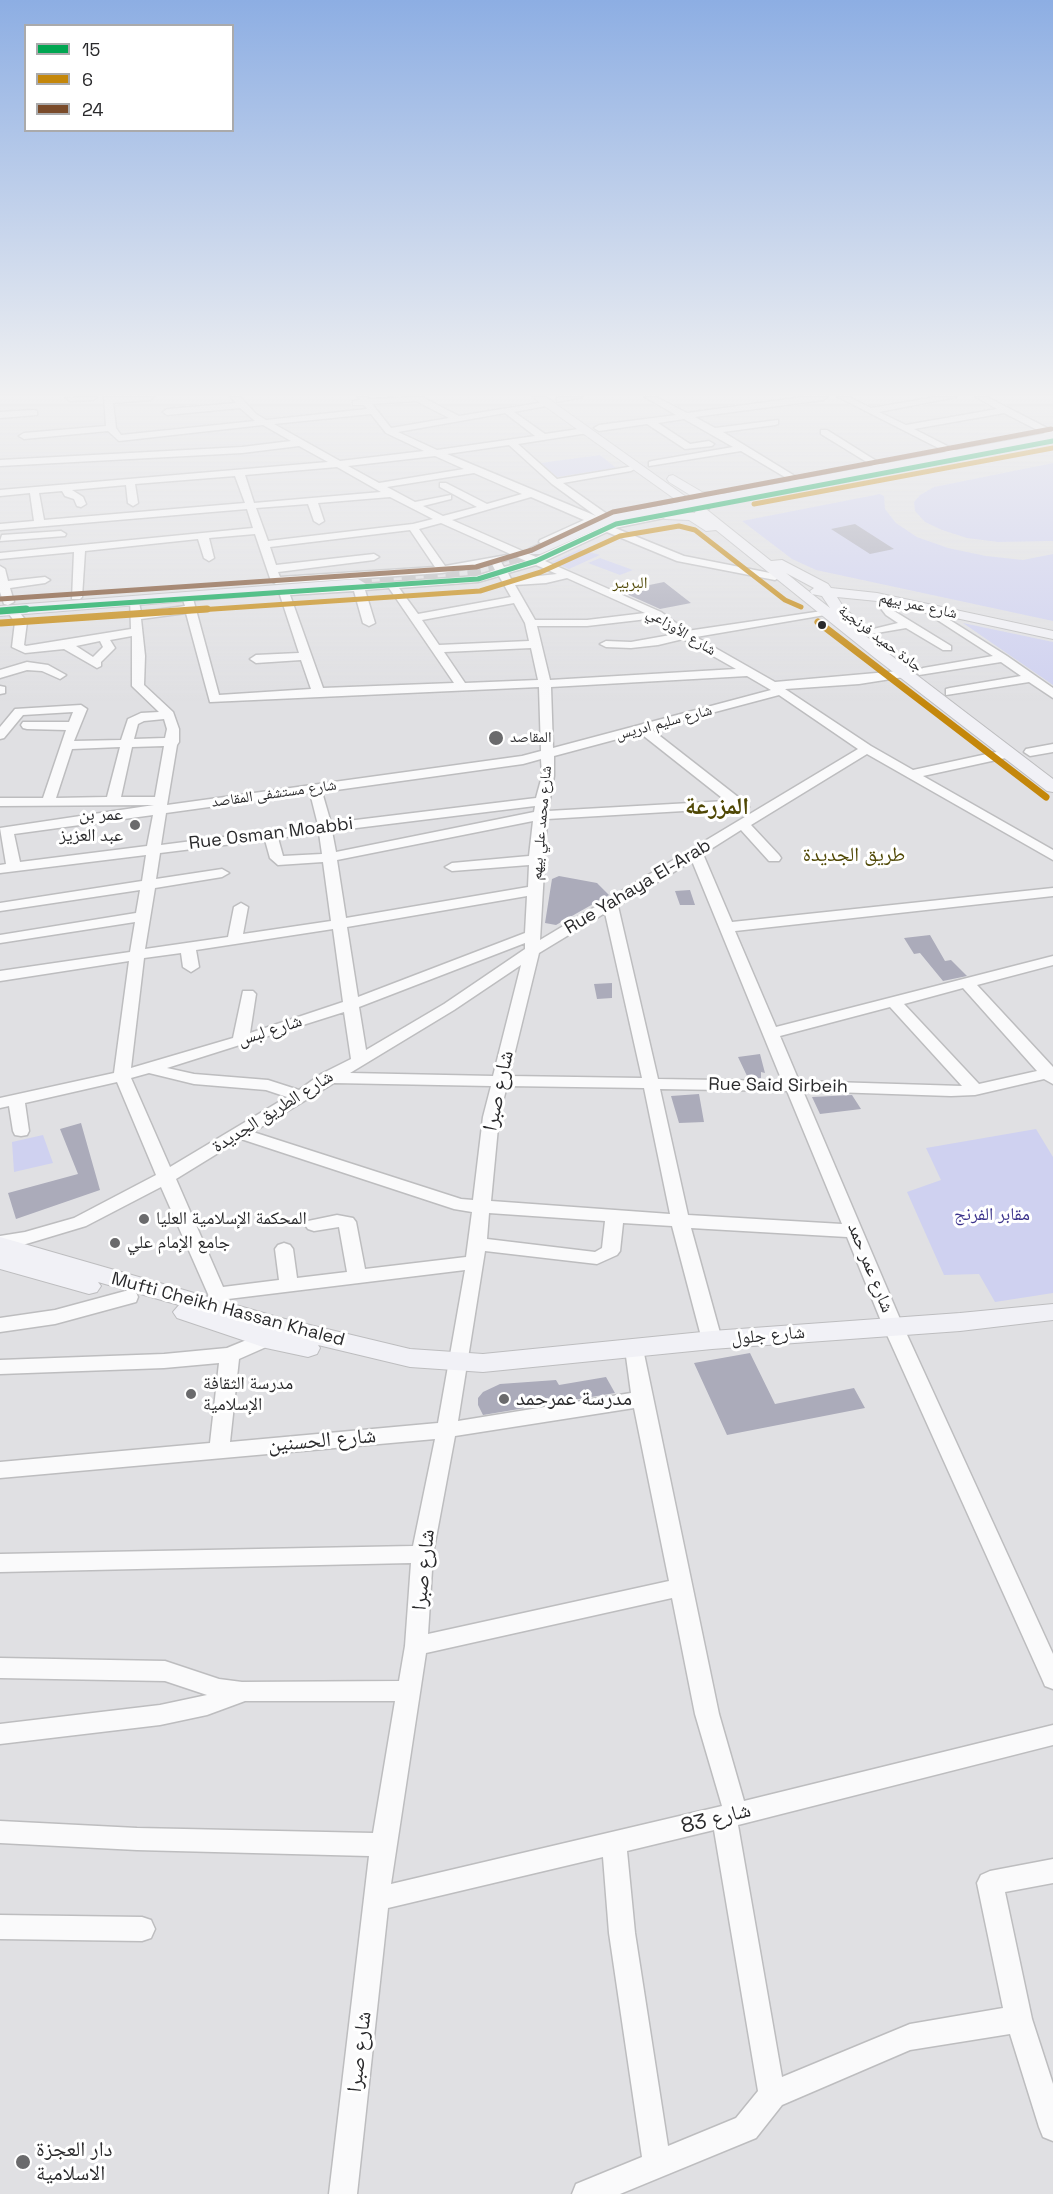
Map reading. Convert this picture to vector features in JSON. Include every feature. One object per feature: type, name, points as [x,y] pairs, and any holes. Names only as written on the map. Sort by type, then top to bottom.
[{"type":"highway","points":[[535,554],[606,520],[713,499]]},
{"type":"highway","points":[[663,511],[728,499]]},
{"type":"highway","points":[[535,554],[614,523],[731,499]]},
{"type":"highway","points":[[5,606],[134,608],[278,581]]},
{"type":"highway","points":[[5,606],[76,597],[190,598],[358,584]]},
{"type":"main road","points":[[668,499],[663,511],[696,517],[789,575]]},
{"type":"main road","points":[[722,499],[725,500],[721,511],[789,575]]},
{"type":"main road","name":"جادة حميد فرنجية","points":[[705,512],[789,575],[805,596],[869,633],[1053,769]]},
{"type":"main road","name":"جادة حميد فرنجية","points":[[789,575],[816,582],[828,593],[832,612],[906,673],[1053,787]]},
{"type":"main road","name":"شارع عمر بيهم","points":[[789,575],[926,604],[1053,627]]},
{"type":"main road","name":"شارع عمر بيهم","points":[[828,593],[926,604],[1053,635]]},
{"type":"main road","points":[[832,612],[846,601],[884,598]]},
{"type":"main road","name":"Mufti Cheikh Hassan Khaled","points":[[0,1244],[281,1327],[410,1358],[466,1364]]},
{"type":"main road","name":"Mufti Cheikh Hassan Khaled","points":[[0,1261],[129,1297],[222,1309],[266,1339],[364,1360],[426,1369],[466,1364]]},
{"type":"main road","name":"شارع جلول","points":[[466,1364],[712,1340],[960,1322],[1053,1312]]},
{"type":"street","points":[[35,499],[39,523]]},
{"type":"street","points":[[79,499],[81,504]]},
{"type":"street","points":[[248,499],[278,581],[292,633],[306,656],[318,692]]},
{"type":"street","points":[[0,527],[339,499]]},
{"type":"street","name":"شارع الأوزاعي","points":[[403,499],[443,520],[535,554],[568,575],[657,614],[685,635],[777,688],[867,749],[1053,856]]},
{"type":"street","points":[[415,505],[437,499]]},
{"type":"street","points":[[470,499],[486,508]]},
{"type":"street","points":[[278,581],[413,527],[514,499]]},
{"type":"street","points":[[544,499],[592,520],[605,522]]},
{"type":"street","name":"شارع عمر بيهم","points":[[577,499],[605,522],[681,559],[789,575]]},
{"type":"street","points":[[312,501],[319,521]]},
{"type":"street","points":[[278,581],[393,586],[499,573],[605,522],[663,511]]},
{"type":"street","points":[[93,518],[93,547]]},
{"type":"street","points":[[499,573],[592,520]]},
{"type":"street","points":[[413,527],[442,570]]},
{"type":"street","points":[[0,556],[259,530]]},
{"type":"street","points":[[0,538],[61,534]]},
{"type":"street","points":[[203,537],[209,558]]},
{"type":"street","points":[[264,545],[365,546]]},
{"type":"street","points":[[365,546],[387,574]]},
{"type":"street","points":[[76,597],[80,548]]},
{"type":"street","points":[[278,581],[472,567],[540,580],[568,575]]},
{"type":"street","name":"شارع محمد علي بيهم","points":[[499,573],[519,600],[531,623],[545,683],[548,776],[536,860],[532,943]]},
{"type":"street","points":[[45,580],[2,578],[5,606],[21,622],[18,646],[29,659],[60,675]]},
{"type":"street","points":[[358,584],[369,623]]},
{"type":"street","points":[[393,586],[462,687]]},
{"type":"street","points":[[190,598],[214,699],[749,672]]},
{"type":"street","points":[[884,598],[886,608],[907,624],[947,648]]},
{"type":"street","points":[[415,618],[519,600]]},
{"type":"street","points":[[926,604],[1053,694]]},
{"type":"street","points":[[134,608],[140,656],[137,682],[147,697],[169,715],[173,724],[173,742],[160,805],[144,916],[136,954],[122,1076],[222,1309],[290,1284],[357,1277],[476,1253],[597,1258],[611,1251],[615,1216]]},
{"type":"street","points":[[606,644],[639,644],[832,612]]},
{"type":"street","points":[[531,623],[587,623],[657,614]]},
{"type":"street","points":[[869,633],[907,624]]},
{"type":"street","points":[[0,674],[29,659],[66,645],[136,632]]},
{"type":"street","points":[[66,645],[95,663],[109,648],[103,637]]},
{"type":"street","points":[[436,649],[535,644]]},
{"type":"street","points":[[256,660],[306,656]]},
{"type":"street","points":[[923,672],[1003,658]]},
{"type":"street","points":[[0,663],[29,659]]},
{"type":"street","name":"شارع سليم ادريس","points":[[547,754],[643,729],[777,688],[906,673]]},
{"type":"street","points":[[412,676],[414,689]]},
{"type":"street","points":[[382,677],[385,691]]},
{"type":"street","points":[[950,692],[1031,678]]},
{"type":"street","points":[[0,735],[19,712],[81,709],[66,745],[48,802]]},
{"type":"street","points":[[113,801],[132,722],[136,719],[169,715]]},
{"type":"street","points":[[27,725],[76,720]]},
{"type":"street","points":[[643,729],[738,804],[774,858]]},
{"type":"street","points":[[66,745],[173,742]]},
{"type":"street","points":[[1030,752],[1053,748]]},
{"type":"street","name":"Rue Yahaya El-Arab","points":[[532,943],[610,904],[867,749]]},
{"type":"street","points":[[912,774],[1010,753]]},
{"type":"street","name":"شارع مستشفى المقاصد","points":[[3,831],[160,805],[315,789],[494,764],[547,754]]},
{"type":"street","points":[[315,789],[325,827],[359,1059]]},
{"type":"street","points":[[0,802],[113,801],[160,805]]},
{"type":"street","points":[[270,836],[277,858],[283,862],[329,857],[542,808],[738,804]]},
{"type":"street","name":"Rue Osman Moabbi","points":[[7,868],[270,836],[325,827],[542,808]]},
{"type":"street","points":[[3,831],[7,868]]},
{"type":"street","name":"شارع عمر حمد","points":[[695,852],[773,1033],[893,1326],[1053,1679]]},
{"type":"street","points":[[458,868],[536,860]]},
{"type":"street","points":[[0,907],[222,873]]},
{"type":"street","points":[[0,976],[235,939],[255,942],[339,924],[536,890]]},
{"type":"street","points":[[728,927],[1053,892]]},
{"type":"street","points":[[610,904],[680,1221],[712,1340]]},
{"type":"street","points":[[235,939],[241,907]]},
{"type":"street","points":[[0,939],[144,916]]},
{"type":"street","name":"شارع لبس","points":[[8,1101],[122,1076],[241,1041],[532,943]]},
{"type":"street","name":"شارع الطريق الجديدة","points":[[0,1244],[80,1222],[166,1177],[448,1007],[532,943]]},
{"type":"street","name":"شارع صبرا","points":[[343,2194],[383,1845],[416,1646],[422,1554],[447,1430],[466,1364],[491,1117],[532,943]]},
{"type":"street","points":[[188,947],[190,967]]},
{"type":"street","points":[[773,1033],[1053,960]]},
{"type":"street","points":[[967,983],[1052,1074]]},
{"type":"street","points":[[241,1041],[248,994]]},
{"type":"street","points":[[894,1002],[975,1090]]},
{"type":"street","points":[[149,1068],[194,1079],[268,1085],[300,1095]]},
{"type":"street","name":"Rue Said Sirbeih","points":[[327,1078],[795,1086],[931,1091],[975,1090],[1052,1074]]},
{"type":"street","points":[[8,1101],[21,1131]]},
{"type":"street","points":[[239,1133],[455,1204],[680,1221],[855,1231]]},
{"type":"street","points":[[314,1225],[347,1222],[357,1277]]},
{"type":"street","points":[[284,1249],[290,1284]]},
{"type":"street","points":[[0,1325],[77,1312],[129,1297]]},
{"type":"street","points":[[0,1367],[164,1361],[230,1355],[266,1339]]},
{"type":"street","points":[[635,1348],[642,1399],[730,1816],[772,2095]]},
{"type":"street","points":[[219,1451],[230,1355]]},
{"type":"street","name":"شارع الحسنين","points":[[0,1470],[447,1430],[642,1399]]},
{"type":"street","points":[[0,1563],[422,1554]]},
{"type":"street","points":[[416,1646],[681,1587]]},
{"type":"street","points":[[0,1668],[155,1670],[172,1673],[227,1691],[410,1691]]},
{"type":"street","points":[[0,1734],[170,1713],[207,1705],[244,1691]]},
{"type":"street","name":"شارع 83","points":[[378,1899],[730,1816],[1053,1734]]},
{"type":"street","points":[[0,1832],[149,1839],[383,1845]]},
{"type":"street","points":[[614,1844],[622,1933],[657,2165]]},
{"type":"street","points":[[1053,1871],[990,1883],[1019,2019],[1053,2127]]},
{"type":"street","points":[[0,1928],[142,1929]]},
{"type":"street","points":[[586,2194],[746,2128],[772,2095],[910,2037],[1019,2019]]},
{"type":"green space","points":[[852,499],[884,499],[885,509],[896,523],[917,537],[948,548],[986,556],[1023,560],[1053,554],[1053,621],[816,570],[792,559],[742,521]]},
{"type":"green space","points":[[916,499],[1053,499],[1053,541],[998,542],[967,538],[925,522],[915,511],[914,502]]},
{"type":"green space","points":[[580,549],[600,555],[569,569],[552,562]]},
{"type":"green space","points":[[600,558],[633,570],[620,575],[588,563]]},
{"type":"green space","points":[[963,623],[1053,642],[1053,685]]},
{"type":"green space","name":"مقابر الفرنج","points":[[1036,1129],[1053,1157],[1053,1293],[995,1302],[979,1274],[944,1275],[907,1192],[941,1180],[926,1148]]},
{"type":"green space","points":[[43,1135],[53,1163],[14,1172],[12,1142]]},
{"type":"building","points":[[855,524],[894,549],[870,554],[831,529]]},
{"type":"building","points":[[664,582],[691,603],[660,609],[620,591]]},
{"type":"building","points":[[559,876],[597,883],[609,895],[556,925],[545,923],[552,879]]},
{"type":"building","points":[[690,890],[695,905],[680,905],[675,891]]},
{"type":"building","points":[[930,935],[945,961],[951,960],[967,976],[943,981],[920,953],[914,954],[904,938]]},
{"type":"building","points":[[612,983],[612,998],[597,999],[594,984]]},
{"type":"building","points":[[760,1054],[765,1073],[761,1072],[761,1078],[748,1078],[738,1057]]},
{"type":"building","points":[[699,1094],[704,1122],[679,1123],[671,1096]]},
{"type":"building","points":[[852,1095],[861,1109],[820,1114],[812,1097]]},
{"type":"building","points":[[81,1123],[100,1190],[16,1219],[8,1193],[78,1174],[60,1129]]},
{"type":"building","points":[[750,1353],[775,1404],[854,1388],[865,1408],[727,1435],[694,1363]]},
{"type":"building","points":[[606,1377],[615,1393],[483,1415],[478,1405],[478,1398],[483,1392],[500,1384],[556,1380],[559,1385]]},
{"type":"tunnel","points":[[693,499],[709,511]]},
{"type":"tunnel","points":[[358,584],[475,575],[503,568],[544,553]]},
{"type":"transit line","name":"24","points":[[0,599],[476,567],[532,550],[613,512],[680,499]]},
{"type":"transit line","name":"15","points":[[0,611],[478,579],[536,561],[616,524],[746,499]]},
{"type":"transit line","name":"6","points":[[754,504],[779,499]]},
{"type":"transit line","name":"6","points":[[1,623],[480,591],[541,572],[620,536],[679,526],[695,530],[785,600],[801,607]]},
{"type":"transit line","name":"6","points":[[818,622],[1046,797]]},
{"type":"place","name":"المقاصد","points":[[496,738]]},
{"type":"place","name":"عمر بن عبد العزيز","points":[[135,825]]},
{"type":"place","name":"المحكمة الإسلامية العليا","points":[[144,1219]]},
{"type":"place","name":"جامع الإمام علي","points":[[115,1243]]},
{"type":"place","name":"مدرسة الثقافة الإسلامية","points":[[191,1394]]},
{"type":"place","name":"مدرسة عمرحمد","points":[[504,1399]]},
{"type":"place","name":"دار العجزة الاسلامية","points":[[23,2162]]},
{"type":"district","name":"البربير","points":[[630,584]]},
{"type":"district","name":"المزرعة","points":[[717,807]]},
{"type":"district","name":"طريق الجديدة","points":[[854,856]]}]
